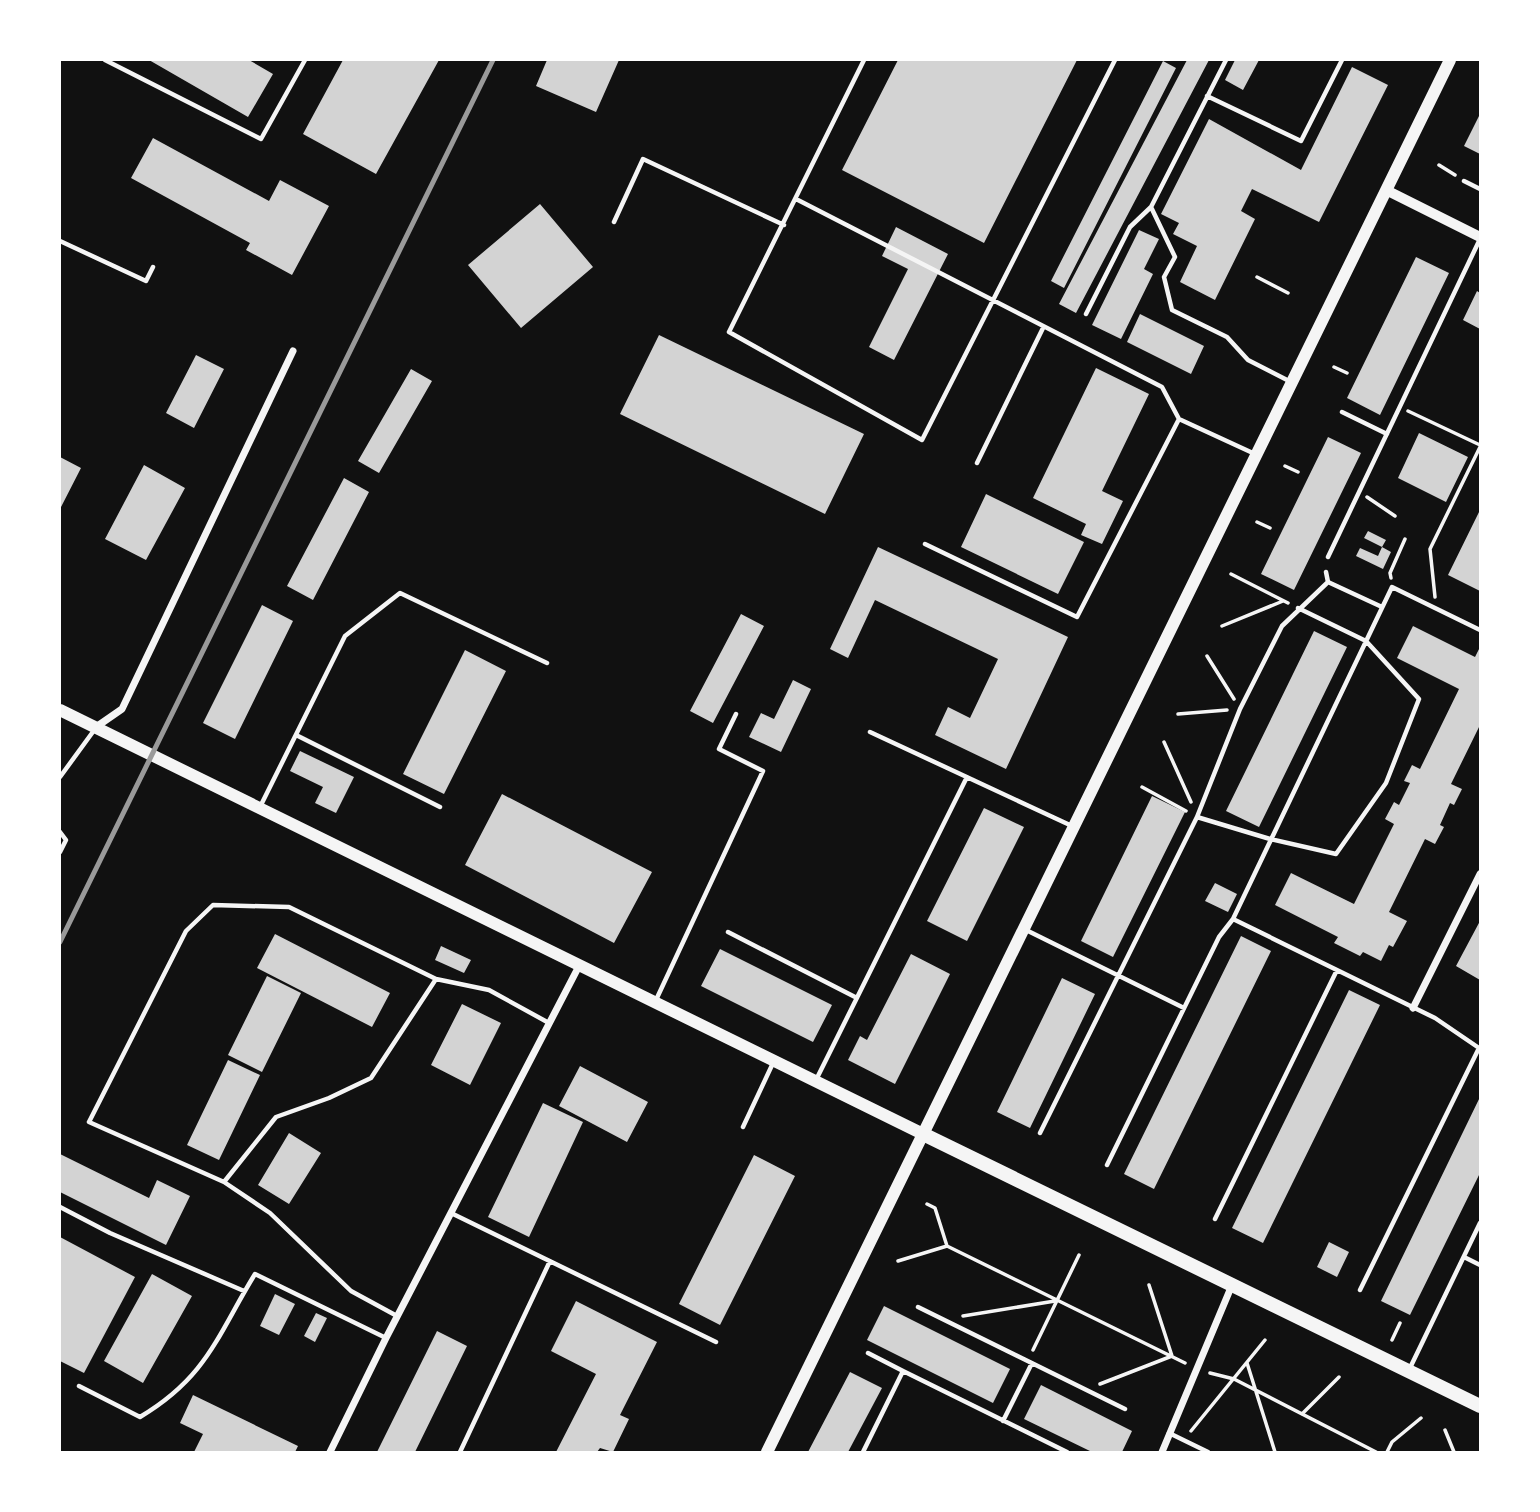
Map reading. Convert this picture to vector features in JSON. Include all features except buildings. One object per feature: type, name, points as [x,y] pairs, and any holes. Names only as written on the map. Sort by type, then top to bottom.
[{"type":"main road","points":[[767,1452],[1026,930],[1450,60]]},
{"type":"main road","points":[[60,710],[814,1083],[1480,1406]]},
{"type":"street","points":[[1386,190],[1480,237]]},
{"type":"street","points":[[96,728],[122,709],[293,351]]},
{"type":"street","points":[[1413,1008],[1480,874]]},
{"type":"street","points":[[330,1452],[386,1338],[579,966]]},
{"type":"street","points":[[1161,1452],[1232,1284]]},
{"type":"lane","points":[[105,60],[261,139],[305,60]]},
{"type":"lane","points":[[864,60],[729,332],[922,440],[1115,60]]},
{"type":"lane","points":[[1086,314],[1130,227],[1151,207],[1226,60]]},
{"type":"lane","points":[[1207,96],[1301,141],[1342,60]]},
{"type":"lane","points":[[614,222],[643,159],[784,225]]},
{"type":"lane","points":[[1464,181],[1480,189]]},
{"type":"lane","points":[[796,199],[1162,387],[1179,419],[1257,455]]},
{"type":"lane","points":[[1151,207],[1175,257],[1164,277],[1172,310],[1227,337],[1248,360],[1292,383]]},
{"type":"lane","points":[[1328,557],[1480,237]]},
{"type":"lane","points":[[60,241],[146,281],[153,267]]},
{"type":"lane","points":[[977,463],[1044,328]]},
{"type":"lane","points":[[1342,412],[1387,434]]},
{"type":"lane","points":[[925,544],[1077,617],[1179,419]]},
{"type":"lane","points":[[1326,572],[1328,582]]},
{"type":"lane","points":[[1328,582],[1382,607]]},
{"type":"lane","points":[[1040,1133],[1197,817],[1240,709],[1282,626],[1297,608],[1328,582]]},
{"type":"lane","points":[[1107,1165],[1219,937],[1233,919],[1392,587],[1480,630]]},
{"type":"lane","points":[[260,808],[345,636],[400,593],[547,663]]},
{"type":"lane","points":[[1197,817],[1270,839],[1336,854],[1386,783],[1419,699],[1366,641],[1297,608]]},
{"type":"lane","points":[[654,1004],[763,771],[719,749],[736,714]]},
{"type":"lane","points":[[60,777],[96,728]]},
{"type":"lane","points":[[870,732],[1076,828]]},
{"type":"lane","points":[[296,735],[440,807]]},
{"type":"lane","points":[[814,1083],[967,777]]},
{"type":"lane","points":[[60,832],[66,840],[60,852]]},
{"type":"lane","points":[[397,1317],[351,1291],[270,1213],[224,1182],[89,1122],[186,931],[213,905],[289,907],[436,979],[489,990],[549,1023]]},
{"type":"lane","points":[[1233,919],[1435,1018],[1479,1048],[1360,1290]]},
{"type":"lane","points":[[1026,930],[1184,1008]]},
{"type":"lane","points":[[728,932],[857,998]]},
{"type":"lane","points":[[1214,1219],[1338,970]]},
{"type":"lane","points":[[224,1182],[276,1116],[329,1098],[371,1078],[436,979]]},
{"type":"lane","points":[[743,1127],[773,1062]]},
{"type":"lane","points":[[60,1207],[110,1233],[244,1291]]},
{"type":"lane","points":[[451,1213],[716,1342]]},
{"type":"lane","points":[[1409,1371],[1480,1223]]},
{"type":"lane","points":[[1464,1256],[1480,1265]]},
{"type":"lane","points":[[460,1452],[550,1261]]},
{"type":"lane","points":[[79,1386],[140,1417],[171,1399],[211,1354],[255,1274],[386,1338]]},
{"type":"lane","points":[[918,1307],[1125,1409]]},
{"type":"lane","points":[[868,1353],[1064,1452]]},
{"type":"lane","points":[[1003,1421],[1032,1363]]},
{"type":"lane","points":[[863,1452],[903,1371]]},
{"type":"lane","points":[[1170,1433],[1208,1452]]},
{"type":"path","points":[[1439,165],[1464,181]]},
{"type":"path","points":[[1257,277],[1289,293]]},
{"type":"path","points":[[1334,367],[1347,373]]},
{"type":"path","points":[[1400,407],[1480,446],[1430,549],[1437,609]]},
{"type":"path","points":[[1285,466],[1298,472]]},
{"type":"path","points":[[1359,492],[1395,516]]},
{"type":"path","points":[[1257,522],[1270,528]]},
{"type":"path","points":[[1392,587],[1390,573],[1405,539]]},
{"type":"path","points":[[1231,574],[1297,608]]},
{"type":"path","points":[[1222,626],[1283,601]]},
{"type":"path","points":[[1178,714],[1240,709],[1207,656]]},
{"type":"path","points":[[1164,742],[1197,817]]},
{"type":"path","points":[[1142,787],[1197,817]]},
{"type":"path","points":[[927,1204],[935,1208],[947,1246]]},
{"type":"path","points":[[898,1261],[947,1246],[1185,1363]]},
{"type":"path","points":[[1032,1363],[1032,1352],[1079,1255]]},
{"type":"path","points":[[1149,1285],[1172,1356]]},
{"type":"path","points":[[944,1320],[1057,1300]]},
{"type":"path","points":[[1392,1340],[1400,1323]]},
{"type":"path","points":[[1184,1440],[1265,1340]]},
{"type":"path","points":[[1086,1390],[1172,1356]]},
{"type":"path","points":[[1247,1363],[1275,1452]]},
{"type":"path","points":[[1208,1372],[1234,1379],[1376,1452]]},
{"type":"path","points":[[1302,1414],[1339,1377]]},
{"type":"path","points":[[1388,1452],[1392,1442],[1420,1418]]},
{"type":"path","points":[[1444,1430],[1454,1452]]},
{"type":"railway","points":[[60,942],[493,60]]}]
